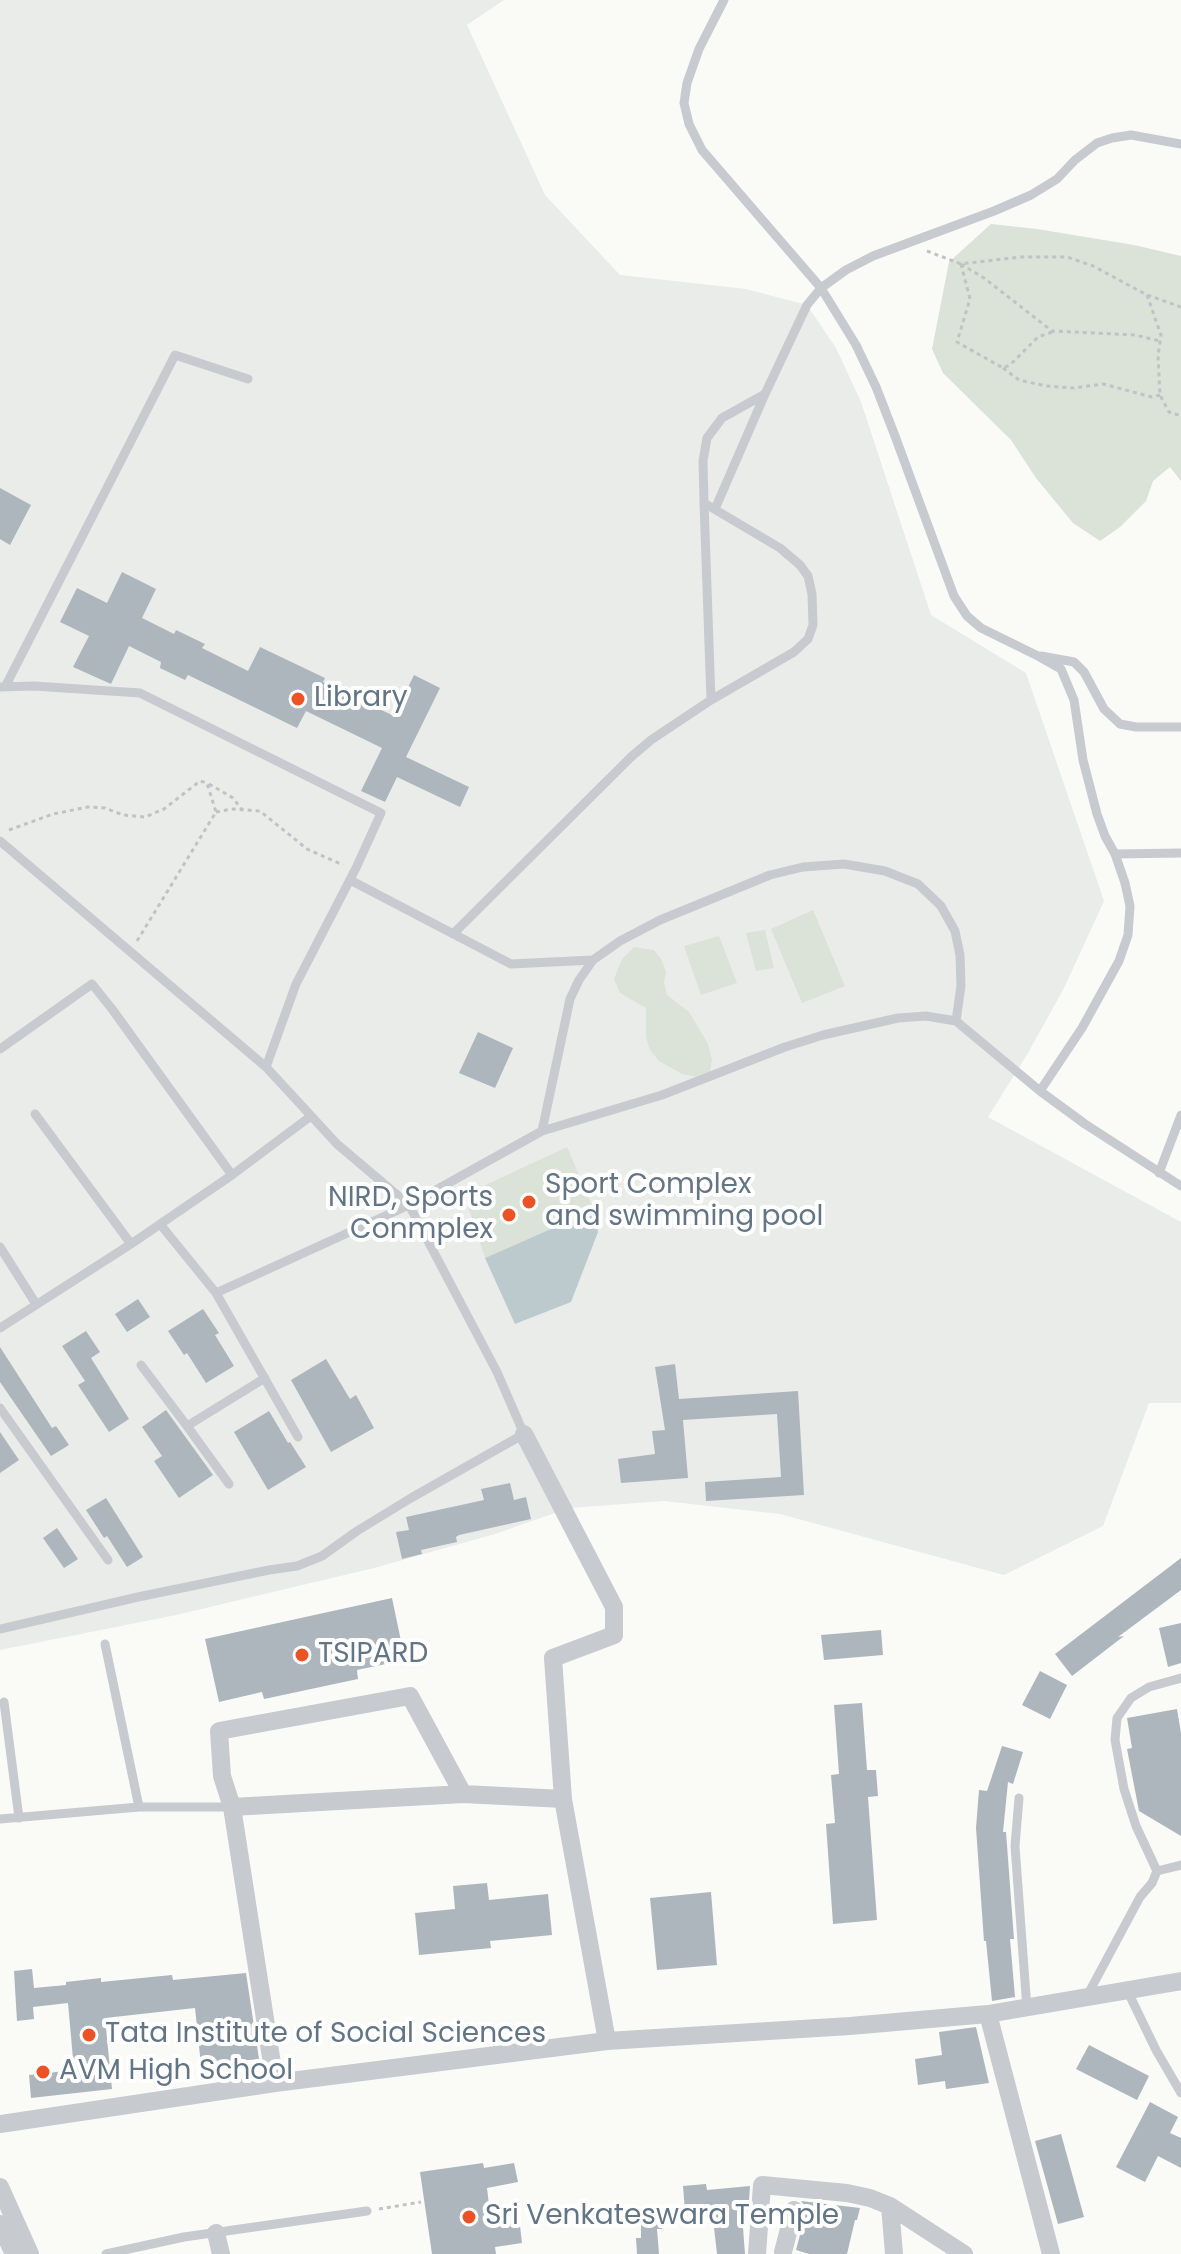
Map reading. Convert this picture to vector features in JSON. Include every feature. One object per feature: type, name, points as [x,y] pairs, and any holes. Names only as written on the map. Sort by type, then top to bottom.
[{"type":"street","points":[[524,1434],[614,1607],[614,1635],[553,1658],[563,1799],[607,2041]]},
{"type":"street","points":[[275,2083],[232,1807],[222,1776],[219,1731],[410,1696],[463,1794]]},
{"type":"street","points":[[232,1807],[463,1794],[563,1799]]},
{"type":"street","points":[[0,2124],[275,2083],[607,2041],[988,2014],[1181,1981]]},
{"type":"street","points":[[988,2014],[1051,2254]]},
{"type":"street","points":[[794,2210],[788,2253],[757,2251],[762,2185],[870,2198],[890,2206],[964,2254]]},
{"type":"street","points":[[0,2187],[30,2254]]},
{"type":"street","points":[[890,2206],[894,2254]]},
{"type":"street","points":[[0,2224],[14,2254]]},
{"type":"street","points":[[216,2233],[221,2254]]},
{"type":"lane","points":[[724,0],[699,49],[687,83],[684,103],[689,124],[702,150],[821,288],[856,345],[876,387],[954,596],[967,616],[981,628],[1061,669],[1074,700],[1083,760],[1097,814],[1125,883],[1130,906],[1128,935],[1119,961],[1082,1028],[1040,1091]]},
{"type":"lane","points":[[715,509],[807,305],[821,288],[873,256],[1031,195],[1057,179],[1097,143],[1131,135],[1181,144]]},
{"type":"lane","points":[[248,379],[175,355],[3,687],[140,693],[381,813],[296,984],[266,1067]]},
{"type":"lane","points":[[711,700],[703,461],[707,438],[722,418],[765,394]]},
{"type":"lane","points":[[453,934],[631,757],[711,700],[794,652],[808,639],[813,625],[812,594],[808,576],[800,565],[780,548],[704,503]]},
{"type":"lane","points":[[1038,656],[1074,662],[1084,672],[1104,709],[1120,724],[1181,727]]},
{"type":"lane","points":[[0,841],[266,1067],[337,1144],[409,1205],[497,1372],[524,1434],[411,1498],[322,1556],[297,1566],[138,1597],[0,1629]]},
{"type":"lane","points":[[1115,854],[1181,853]]},
{"type":"lane","points":[[542,1131],[570,999],[593,960],[620,941],[660,920],[770,875],[803,867],[844,864],[885,871],[918,884],[941,906],[955,931],[961,986],[956,1021]]},
{"type":"lane","points":[[350,880],[511,964],[593,960]]},
{"type":"lane","points":[[0,1049],[92,984],[232,1175]]},
{"type":"lane","points":[[216,1293],[409,1205],[542,1131],[675,1090],[785,1047],[898,1018],[926,1016],[956,1021],[1085,1124],[1181,1186]]},
{"type":"lane","points":[[35,1114],[131,1244]]},
{"type":"lane","points":[[1159,1173],[1181,1115]]},
{"type":"lane","points":[[0,1328],[131,1244],[311,1116]]},
{"type":"lane","points":[[160,1224],[216,1293],[298,1437]]},
{"type":"lane","points":[[0,1247],[36,1304]]},
{"type":"lane","points":[[141,1365],[229,1484]]},
{"type":"lane","points":[[187,1426],[265,1378]]},
{"type":"lane","points":[[0,1408],[108,1560]]},
{"type":"lane","points":[[105,1644],[139,1807]]},
{"type":"lane","points":[[1086,1998],[1157,1871],[1128,1802],[1115,1740],[1117,1718],[1131,1698],[1149,1687],[1181,1678]]},
{"type":"lane","points":[[4,1702],[19,1818]]},
{"type":"lane","points":[[1019,1798],[1015,1846],[1027,2009]]},
{"type":"lane","points":[[0,1819],[139,1807],[232,1807]]},
{"type":"lane","points":[[1157,1871],[1181,1865]]},
{"type":"lane","points":[[1127,1990],[1181,2093]]},
{"type":"lane","points":[[106,2254],[216,2233],[367,2211]]},
{"type":"path","points":[[905,243],[961,264],[1052,331]]},
{"type":"path","points":[[961,264],[1020,257],[1067,257],[1093,266],[1147,295],[1181,307]]},
{"type":"path","points":[[961,264],[970,299],[957,342],[1019,380],[1074,388],[1103,384],[1152,397],[1160,395]]},
{"type":"path","points":[[1147,295],[1161,335],[1158,356],[1160,395],[1169,412],[1181,416]]},
{"type":"path","points":[[1003,368],[1038,337],[1052,331],[1135,335],[1160,341]]},
{"type":"path","points":[[0,833],[53,814],[88,807],[145,817],[164,809],[200,781],[233,798],[243,811]]},
{"type":"path","points":[[207,783],[216,812]]},
{"type":"path","points":[[131,951],[216,812],[232,809],[260,811],[307,849],[356,868]]},
{"type":"path","points":[[367,2211],[421,2202]]},
{"type":"shaded area","points":[[0,0],[504,0],[467,25],[545,195],[620,275],[746,289],[807,305],[836,348],[861,402],[931,615],[1026,673],[1104,901],[1064,988],[988,1117],[1181,1222],[1181,1403],[1149,1403],[1103,1526],[1004,1575],[780,1514],[664,1501],[569,1508],[495,1534],[374,1568],[176,1615],[0,1650]]},
{"type":"shaded area","points":[[991,224],[1134,245],[1181,256],[1181,481],[1170,467],[1153,481],[1146,501],[1120,527],[1100,541],[1073,523],[1036,478],[1011,440],[943,373],[932,349],[949,262]]},
{"type":"shaded area","points":[[813,910],[845,986],[802,1003],[771,929]]},
{"type":"shaded area","points":[[765,930],[774,968],[756,971],[746,933]]},
{"type":"shaded area","points":[[719,936],[737,983],[701,995],[684,946]]},
{"type":"shaded area","points":[[634,947],[654,950],[661,959],[666,972],[664,982],[667,995],[689,1012],[708,1044],[712,1060],[710,1072],[698,1077],[682,1074],[659,1061],[650,1050],[646,1037],[646,1008],[620,993],[614,979],[622,959]]},
{"type":"shaded area","name":"Sport Complex and swimming pool","points":[[567,1147],[594,1210],[485,1258],[464,1195]]},
{"type":"shaded area","points":[[594,1210],[598,1232],[571,1302],[515,1324],[485,1258]]},
{"type":"building","points":[[0,488],[31,505],[10,545],[0,539]]},
{"type":"building","name":"Library","points":[[122,572],[156,589],[142,618],[174,634],[176,630],[205,644],[202,648],[248,671],[260,647],[394,716],[414,675],[440,688],[406,757],[469,787],[460,807],[397,777],[385,802],[361,791],[382,748],[306,711],[297,728],[188,675],[185,680],[160,668],[161,662],[129,646],[111,684],[73,667],[89,636],[60,622],[77,588],[107,603]]},
{"type":"building","points":[[478,1032],[513,1048],[495,1088],[459,1073]]},
{"type":"building","points":[[138,1299],[150,1317],[127,1332],[115,1314]]},
{"type":"building","points":[[203,1309],[219,1333],[215,1335],[234,1366],[206,1383],[168,1331]]},
{"type":"building","points":[[86,1331],[100,1352],[91,1358],[129,1419],[109,1432],[78,1385],[85,1381],[62,1346]]},
{"type":"building","points":[[0,1347],[52,1428],[56,1426],[69,1445],[51,1456],[0,1382]]},
{"type":"building","points":[[326,1359],[350,1399],[356,1395],[374,1428],[331,1452],[291,1380]]},
{"type":"building","points":[[675,1364],[679,1399],[798,1391],[804,1495],[706,1501],[705,1482],[781,1477],[777,1414],[683,1420],[688,1478],[621,1483],[618,1459],[655,1454],[652,1431],[665,1430],[655,1367]]},
{"type":"building","points":[[166,1410],[213,1475],[179,1498],[154,1461],[162,1456],[142,1427]]},
{"type":"building","points":[[269,1411],[306,1467],[268,1490],[234,1432]]},
{"type":"building","points":[[0,1432],[19,1460],[0,1473]]},
{"type":"building","points":[[510,1483],[514,1500],[526,1497],[531,1519],[459,1535],[457,1542],[421,1550],[422,1554],[402,1559],[396,1532],[409,1530],[406,1517],[484,1500],[481,1489]]},
{"type":"building","points":[[106,1498],[143,1557],[127,1567],[86,1510]]},
{"type":"building","points":[[57,1528],[78,1559],[64,1568],[43,1538]]},
{"type":"building","points":[[1181,1558],[1181,1590],[1072,1676],[1055,1654]]},
{"type":"building","points":[[392,1598],[405,1660],[357,1670],[358,1679],[264,1699],[262,1692],[219,1702],[205,1639]]},
{"type":"building","points":[[1181,1623],[1181,1663],[1168,1667],[1159,1628]]},
{"type":"building","points":[[881,1630],[883,1655],[824,1660],[821,1635]]},
{"type":"building","points":[[1040,1671],[1067,1685],[1050,1719],[1022,1705]]},
{"type":"building","points":[[862,1703],[867,1770],[876,1770],[878,1796],[868,1797],[877,1920],[833,1924],[826,1824],[835,1823],[831,1775],[839,1774],[834,1705]]},
{"type":"building","points":[[1177,1709],[1181,1733],[1181,1836],[1139,1811],[1127,1749],[1132,1748],[1127,1718]]},
{"type":"building","points":[[1002,1746],[1023,1752],[1013,1784],[1008,1782],[1003,1832],[1006,1832],[1014,1939],[1010,1939],[1015,1997],[992,2001],[984,1941],[976,1828],[979,1790],[987,1791]]},
{"type":"building","points":[[487,1883],[489,1900],[548,1894],[552,1935],[490,1941],[491,1948],[419,1955],[415,1913],[455,1909],[453,1886]]},
{"type":"building","points":[[711,1892],[717,1965],[657,1970],[650,1898]]},
{"type":"building","points":[[32,1969],[34,1988],[101,1978],[101,1982],[172,1975],[173,1980],[246,1973],[259,2059],[201,2065],[195,2008],[105,2018],[112,2089],[31,2098],[29,2075],[74,2070],[68,2003],[33,2007],[34,2019],[17,2021],[14,1971]]},
{"type":"building","points":[[976,2027],[989,2083],[946,2089],[945,2081],[918,2085],[915,2059],[942,2055],[939,2032]]},
{"type":"building","points":[[1089,2045],[1149,2076],[1137,2100],[1076,2069]]},
{"type":"building","points":[[1150,2102],[1178,2117],[1170,2133],[1181,2138],[1181,2168],[1158,2156],[1145,2182],[1116,2167]]},
{"type":"building","points":[[1061,2134],[1084,2217],[1058,2224],[1035,2141]]},
{"type":"building","points":[[483,2163],[484,2168],[514,2163],[518,2182],[487,2188],[490,2213],[518,2209],[522,2243],[495,2247],[496,2254],[432,2254],[420,2172]]},
{"type":"building","points":[[706,2184],[707,2190],[750,2186],[748,2215],[742,2215],[745,2254],[717,2254],[712,2210],[685,2212],[683,2186]]},
{"type":"building","points":[[801,2201],[860,2208],[847,2254],[809,2254],[796,2250],[806,2212]]},
{"type":"building","points":[[641,2209],[662,2209],[662,2229],[657,2229],[659,2254],[637,2254],[636,2238],[641,2238]]},
{"type":"place","name":"Library","points":[[298,699]]},
{"type":"place","name":"Sport Complex and swimming pool","points":[[529,1202]]},
{"type":"place","name":"NIRD, Sports Conmplex","points":[[509,1215]]},
{"type":"place","name":"TSIPARD","points":[[302,1655]]},
{"type":"place","name":"Tata Institute of Social Sciences","points":[[89,2035]]},
{"type":"place","name":"AVM High School","points":[[43,2072]]},
{"type":"place","name":"Sri Venkateswara Temple","points":[[469,2217]]}]
